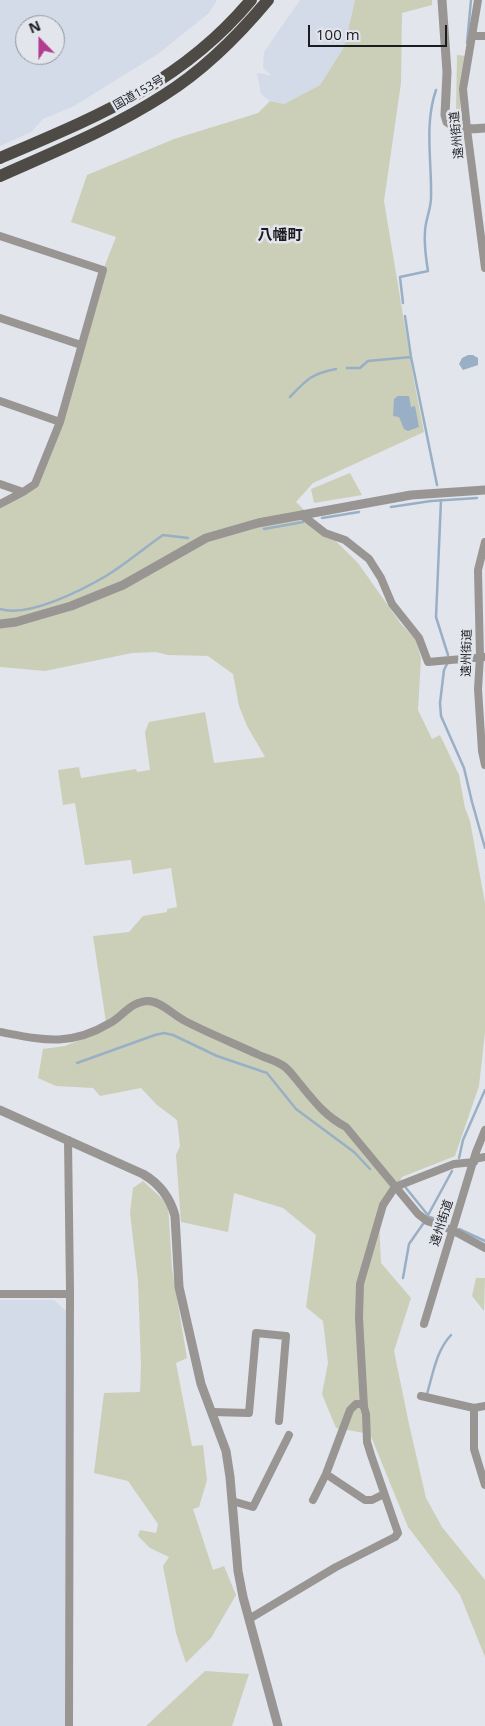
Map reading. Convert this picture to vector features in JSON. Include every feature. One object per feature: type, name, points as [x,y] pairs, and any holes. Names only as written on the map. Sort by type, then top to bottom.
[{"type":"highway","name":"国道153号","points":[[0,158],[110,110],[155,84],[200,51],[223,31],[250,0]]},
{"type":"highway","name":"国道153号","points":[[0,176],[103,129],[165,95],[226,47],[268,0]]},
{"type":"street","points":[[442,0],[447,72],[445,116],[447,122],[467,130],[485,128]]},
{"type":"street","name":"遠州街道","points":[[478,0],[463,89],[485,268]]},
{"type":"street","points":[[473,36],[485,36]]},
{"type":"street","points":[[0,236],[103,270],[60,422],[35,484],[0,504]]},
{"type":"street","points":[[0,318],[81,345]]},
{"type":"street","points":[[0,401],[60,422]]},
{"type":"street","points":[[0,484],[24,492]]},
{"type":"street","points":[[0,624],[50,613],[123,585],[206,538],[258,523],[411,495],[485,490]]},
{"type":"street","points":[[302,515],[325,533],[346,540],[368,559],[381,578],[392,604],[418,638],[428,662],[483,657]]},
{"type":"street","name":"遠州街道","points":[[485,542],[478,570],[483,657],[478,689],[482,751],[485,764]]},
{"type":"street","points":[[0,1032],[47,1040],[69,1040],[112,1023],[134,1004],[148,1001],[159,1004],[201,1030],[261,1056],[275,1060],[286,1067],[331,1119],[346,1127],[422,1217],[427,1221],[452,1230],[485,1248]]},
{"type":"street","points":[[0,1110],[143,1174],[158,1184],[173,1206],[179,1287],[201,1384],[228,1458],[238,1571],[278,1726]]},
{"type":"street","name":"遠州街道","points":[[424,1324],[485,1130]]},
{"type":"street","points":[[68,1140],[70,1294],[69,1726]]},
{"type":"street","points":[[249,1619],[336,1568],[395,1537],[398,1533],[367,1442],[359,1318],[360,1284],[383,1205],[395,1187],[454,1164],[485,1157]]},
{"type":"street","points":[[0,1294],[70,1294]]},
{"type":"street","points":[[212,1412],[249,1414],[256,1333],[286,1336],[279,1421]]},
{"type":"street","points":[[421,1396],[474,1408],[485,1406]]},
{"type":"street","points":[[312,1500],[326,1474],[350,1410],[356,1404],[364,1407]]},
{"type":"street","points":[[474,1408],[474,1449],[485,1485]]},
{"type":"street","points":[[232,1500],[253,1507],[289,1435]]},
{"type":"street","points":[[326,1474],[365,1500],[372,1500],[384,1494]]},
{"type":"shaded area","points":[[0,0],[217,0],[209,13],[158,54],[74,106],[43,119],[31,132],[0,146]]},
{"type":"shaded area","points":[[300,0],[355,0],[344,47],[320,85],[284,104],[270,101],[261,94],[257,73],[269,76],[270,74],[263,68],[264,52]]},
{"type":"shaded area","points":[[0,1300],[54,1300],[66,1311],[65,1726],[0,1726]]},
{"type":"green space","points":[[355,0],[432,0],[432,5],[402,13],[401,83],[384,201],[424,432],[313,483],[296,502],[358,563],[401,624],[416,640],[421,658],[418,710],[432,739],[440,735],[459,775],[465,808],[470,821],[485,903],[485,1032],[479,1086],[455,1156],[402,1177],[379,1220],[381,1263],[411,1298],[394,1351],[426,1498],[442,1527],[485,1580],[485,1657],[460,1595],[408,1527],[370,1434],[336,1428],[322,1394],[328,1363],[323,1321],[306,1307],[316,1235],[283,1208],[234,1193],[228,1232],[181,1222],[176,1155],[180,1146],[177,1120],[157,1105],[141,1088],[100,1096],[93,1088],[56,1086],[38,1078],[43,1049],[65,1046],[107,1029],[93,936],[129,932],[143,916],[167,912],[167,909],[177,907],[171,868],[133,874],[131,860],[85,865],[75,803],[63,805],[58,770],[79,767],[81,778],[136,769],[137,772],[150,770],[145,732],[149,722],[205,712],[214,763],[265,757],[247,726],[239,706],[233,674],[208,656],[168,655],[156,652],[132,653],[45,671],[0,667],[0,504],[30,488],[60,422],[103,270],[116,237],[71,222],[87,175],[174,139],[258,113],[270,101],[284,104],[320,85],[344,47]]},
{"type":"green space","points":[[457,55],[466,56],[460,88],[460,114],[457,114],[456,111]]},
{"type":"green space","points":[[350,473],[362,495],[314,503],[311,489]]},
{"type":"green space","points":[[143,1181],[168,1204],[172,1269],[187,1358],[176,1363],[192,1446],[203,1445],[207,1480],[199,1507],[193,1509],[213,1570],[224,1566],[236,1595],[211,1638],[186,1663],[176,1633],[163,1566],[169,1557],[150,1548],[138,1536],[140,1530],[156,1533],[158,1524],[128,1481],[94,1473],[104,1393],[140,1392],[138,1281],[130,1213],[133,1188]]},
{"type":"green space","points":[[476,1278],[485,1278],[484,1311],[472,1296]]},
{"type":"green space","points":[[205,1671],[249,1674],[232,1726],[146,1726]]},
{"type":"water","points":[[468,355],[478,358],[478,365],[463,370],[459,364],[462,358]]},
{"type":"water","points":[[398,396],[409,396],[411,407],[415,406],[419,427],[408,431],[404,429],[399,417],[393,416],[394,399]]},
{"type":"waterway","points":[[467,43],[471,0]]},
{"type":"waterway","points":[[403,303],[400,277],[428,271],[425,252],[425,228],[431,198],[429,130],[432,103],[436,90]]},
{"type":"waterway","points":[[405,316],[411,357],[437,485]]},
{"type":"waterway","points":[[347,368],[360,368],[368,361],[411,357]]},
{"type":"waterway","points":[[290,397],[310,378],[336,369]]},
{"type":"waterway","points":[[391,507],[431,501],[477,498]]},
{"type":"waterway","points":[[441,500],[436,617],[448,655]]},
{"type":"waterway","points":[[322,518],[359,512]]},
{"type":"waterway","points":[[264,529],[303,522]]},
{"type":"waterway","points":[[0,609],[12,611],[25,610],[69,595],[106,576],[163,535],[188,538]]},
{"type":"waterway","points":[[447,664],[444,670],[440,703],[441,716],[464,768],[485,848]]},
{"type":"waterway","points":[[77,1063],[155,1035],[164,1033],[173,1035],[217,1056],[267,1073],[296,1109],[354,1152],[370,1169]]},
{"type":"waterway","points":[[459,1158],[463,1140],[485,1090]]},
{"type":"waterway","points":[[427,1217],[452,1171]]},
{"type":"waterway","points":[[406,1188],[427,1214]]},
{"type":"waterway","points":[[430,1217],[446,1223]]},
{"type":"waterway","points":[[403,1278],[409,1244],[423,1224]]},
{"type":"waterway","points":[[459,1229],[485,1241]]},
{"type":"waterway","points":[[427,1394],[438,1355],[451,1335]]},
{"type":"district","name":"八幡町","points":[[280,236]]}]
